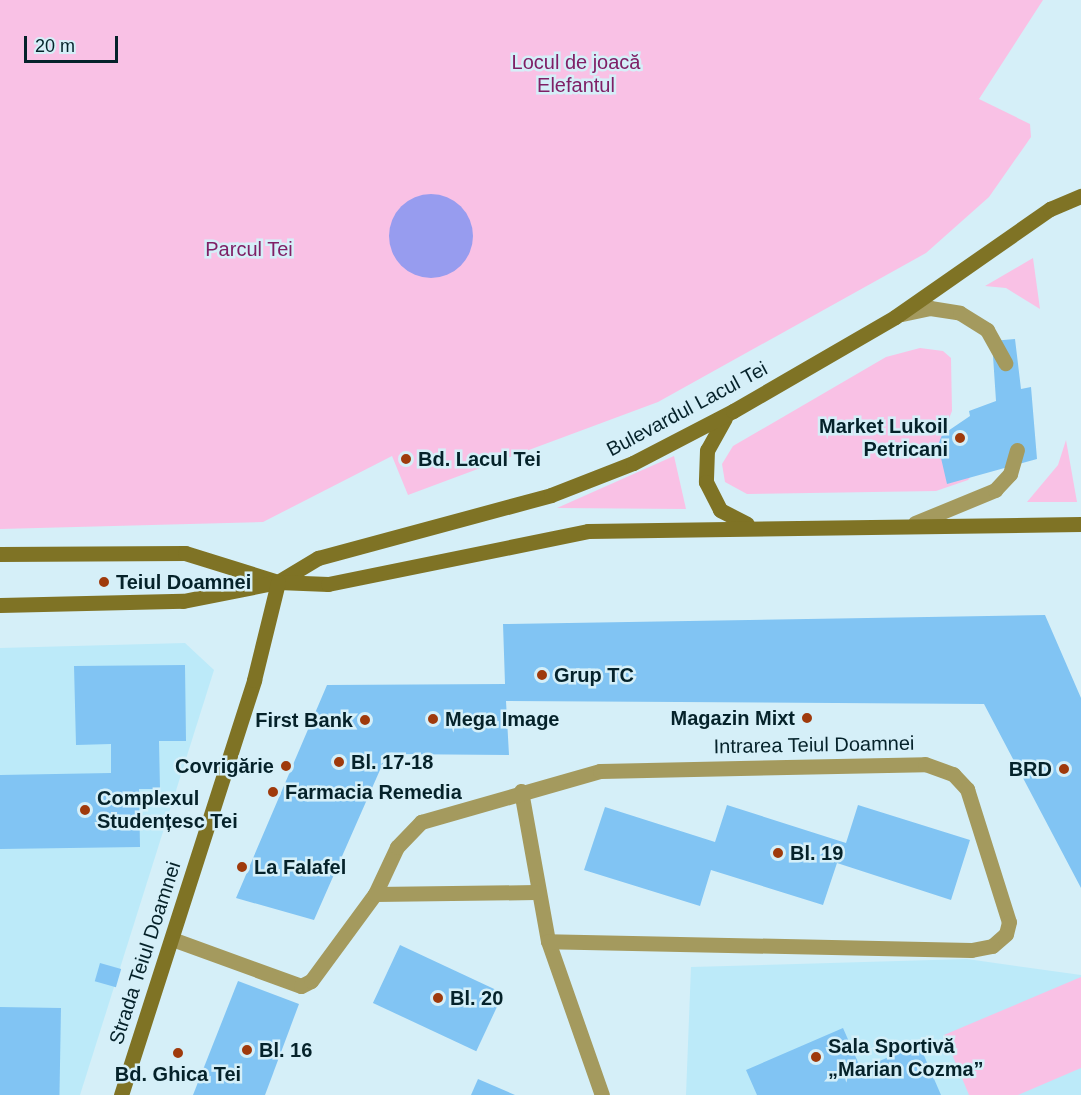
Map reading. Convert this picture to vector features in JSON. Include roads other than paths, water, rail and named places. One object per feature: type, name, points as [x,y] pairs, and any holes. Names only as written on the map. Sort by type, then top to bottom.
[{"type":"main road","name":"Bulevardul Lacul Tei","points":[[0,554],[185,553],[278,582],[318,558],[591,481],[734,411],[895,317],[1050,209],[1081,196]]},
{"type":"main road","points":[[734,411],[710,440],[706,482],[725,514],[765,526]]},
{"type":"main road","name":"Bulevardul Lacul Tei","points":[[0,605],[183,601],[278,582],[360,580],[588,531],[915,523],[1081,524]]},
{"type":"main road","name":"Strada Teiul Doamnei","points":[[121,1095],[254,680],[278,582]]},
{"type":"street","points":[[895,317],[923,308],[960,313],[987,330],[1005,363]]},
{"type":"street","points":[[915,523],[995,490],[1010,474],[1017,450]]},
{"type":"street","name":"Intrarea Teiul Doamnei","points":[[172,939],[301,986],[311,981],[375,894],[397,847],[421,822],[521,791],[600,771],[938,766],[967,789],[1009,922],[1006,934],[992,946],[971,950],[548,941]]},
{"type":"street","points":[[521,791],[535,892],[548,941],[602,1095]]},
{"type":"street","points":[[375,894],[535,892]]},
{"type":"water","points":[[423,194],[439,194],[455,201],[466,212],[473,228],[470,252],[461,266],[439,278],[423,278],[407,271],[396,260],[389,244],[389,228],[396,212],[407,201]]},
{"type":"place","name":"Market Lukoil Petricani","points":[[960,438]]},
{"type":"place","name":"Bd. Lacul Tei","points":[[406,459]]},
{"type":"place","name":"Teiul Doamnei","points":[[104,582]]},
{"type":"place","name":"Grup TC","points":[[542,675]]},
{"type":"place","name":"Magazin Mixt","points":[[807,718]]},
{"type":"place","name":"Mega Image","points":[[433,719]]},
{"type":"place","name":"First Bank","points":[[365,720]]},
{"type":"place","name":"Bl. 17-18","points":[[339,762]]},
{"type":"place","name":"Covrigărie","points":[[286,766]]},
{"type":"place","name":"BRD","points":[[1064,769]]},
{"type":"place","name":"Farmacia Remedia","points":[[273,792]]},
{"type":"place","name":"Complexul Studențesc Tei","points":[[85,810]]},
{"type":"place","name":"Bl. 19","points":[[778,853]]},
{"type":"place","name":"La Falafel","points":[[242,867]]},
{"type":"place","name":"Bl. 20","points":[[438,998]]},
{"type":"place","name":"Bl. 16","points":[[247,1050]]},
{"type":"place","name":"Bd. Ghica Tei","points":[[178,1053]]},
{"type":"place","name":"Sala Sportivă „Marian Cozma”","points":[[816,1057]]},
{"type":"park label","name":"Locul de joacă Elefantul","points":[[576,74]]},
{"type":"park label","name":"Parcul Tei","points":[[249,249]]}]
